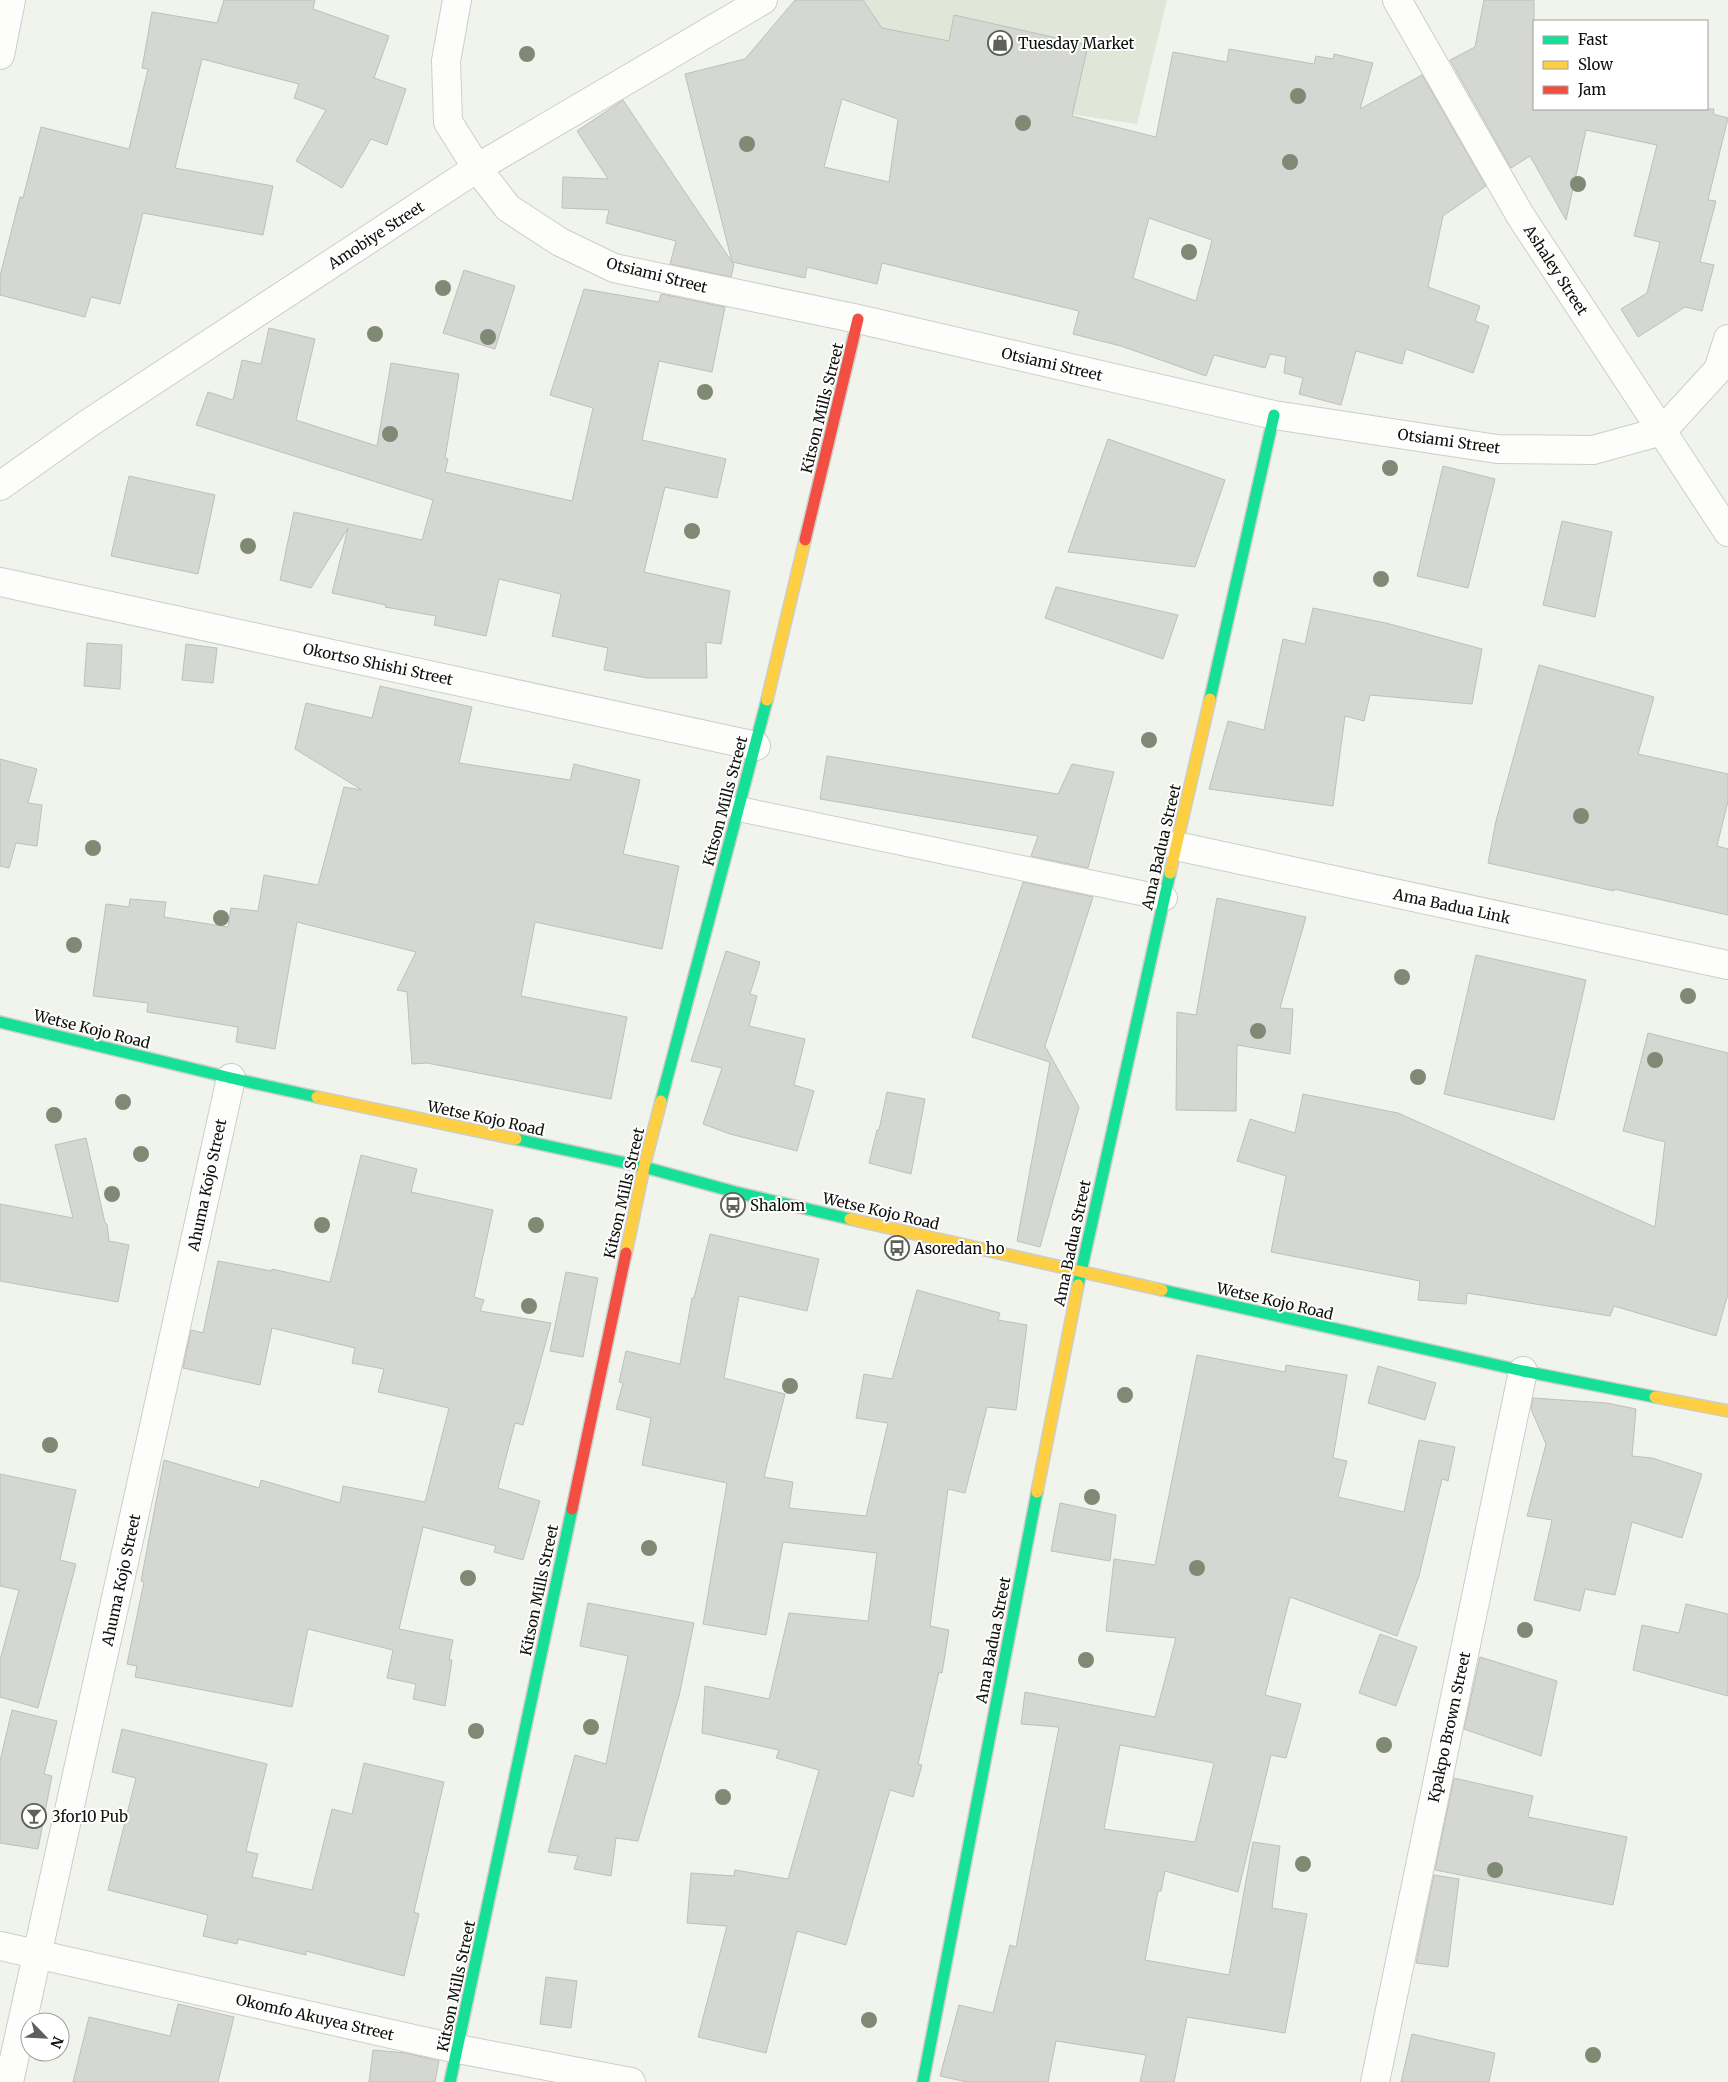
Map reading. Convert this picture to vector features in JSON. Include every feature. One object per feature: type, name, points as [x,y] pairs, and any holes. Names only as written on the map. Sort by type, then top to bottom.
[{"type":"street","points":[[0,55],[11,0]]},
{"type":"street","name":"Otsiami Street","points":[[457,0],[446,61],[448,122],[477,168],[508,208],[560,242],[614,268],[858,319],[1274,415],[1497,449],[1593,450],[1662,431]]},
{"type":"street","name":"Amobiye Street","points":[[0,486],[89,423],[477,168],[763,0]]},
{"type":"street","name":"Ashaley Street","points":[[1396,0],[1520,215],[1728,532]]},
{"type":"street","name":"Kitson Mills Street","points":[[450,2082],[644,1167],[756,746],[858,319]]},
{"type":"street","points":[[1662,431],[1718,370],[1728,339]]},
{"type":"street","name":"Ama Badua Street","points":[[923,2082],[1080,1272],[1274,415]]},
{"type":"street","name":"Okortso Shishi Street","points":[[0,582],[756,746]]},
{"type":"street","name":"Ama Badua Link","points":[[1176,846],[1728,965]]},
{"type":"street","name":"Wetse Kojo Road","points":[[0,1022],[230,1078],[644,1167],[735,1192],[1080,1272],[1523,1371],[1728,1411]]},
{"type":"street","name":"Ahuma Kojo Street","points":[[9,2082],[230,1078]]},
{"type":"street","name":"Kpakpo Brown Street","points":[[1375,2082],[1523,1371]]},
{"type":"street","name":"Okomfo Akuyea Street","points":[[0,1946],[458,2049],[631,2082]]},
{"type":"lane","points":[[739,809],[1165,898]]},
{"type":"shaded area","name":"Tuesday Market","points":[[808,0],[1167,0],[1137,124],[878,86]]},
{"type":"building","points":[[224,0],[315,0],[313,9],[389,36],[374,78],[406,89],[387,145],[371,139],[342,188],[296,161],[326,110],[294,98],[299,84],[202,59],[175,168],[273,186],[263,235],[143,213],[120,304],[91,297],[85,317],[0,295],[0,276],[20,197],[23,198],[41,127],[129,149],[148,69],[142,68],[152,12],[217,23]]},
{"type":"building","points":[[795,0],[863,0],[882,28],[949,41],[954,15],[1088,45],[1072,116],[1156,137],[1173,52],[1227,62],[1229,49],[1314,64],[1316,56],[1333,59],[1334,54],[1373,63],[1360,109],[1422,75],[1486,186],[1443,216],[1428,287],[1480,306],[1475,321],[1489,326],[1473,373],[1406,349],[1402,364],[1356,351],[1341,405],[1299,394],[1303,378],[1284,373],[1286,357],[1270,354],[1265,368],[1214,355],[1206,376],[1121,346],[1073,334],[1079,311],[882,263],[877,284],[807,267],[805,278],[732,262],[685,74],[745,59]],"holes":[[[842,99],[898,119],[889,182],[824,167]],[[1149,218],[1212,240],[1196,301],[1133,278]]]},
{"type":"building","points":[[1484,0],[1534,0],[1533,110],[1714,109],[1713,114],[1728,118],[1708,200],[1716,201],[1700,262],[1714,265],[1702,311],[1685,307],[1638,337],[1621,309],[1647,293],[1660,242],[1634,236],[1657,145],[1586,130],[1566,220],[1530,156],[1511,168],[1450,60],[1475,47]]},
{"type":"building","points":[[623,100],[734,265],[731,277],[670,264],[676,241],[606,223],[609,210],[562,208],[563,177],[608,179],[577,131]]},
{"type":"building","points":[[464,270],[515,286],[495,349],[443,333]]},
{"type":"building","points":[[584,289],[659,302],[661,294],[725,307],[712,372],[659,361],[642,440],[726,459],[717,498],[665,487],[644,572],[730,591],[721,644],[706,642],[707,678],[647,678],[604,670],[608,648],[552,636],[561,594],[499,579],[486,636],[434,625],[436,616],[385,607],[386,605],[332,593],[348,528],[311,588],[280,580],[294,512],[422,540],[433,500],[196,425],[208,392],[233,400],[242,360],[261,364],[269,328],[315,339],[296,420],[377,446],[391,363],[459,374],[445,458],[448,459],[445,472],[572,501],[593,408],[550,395]]},
{"type":"building","points":[[1108,439],[1225,480],[1195,567],[1068,552]]},
{"type":"building","points":[[1443,466],[1495,479],[1468,588],[1417,576]]},
{"type":"building","points":[[129,476],[215,495],[198,574],[111,556]]},
{"type":"building","points":[[1562,521],[1612,532],[1595,617],[1543,605]]},
{"type":"building","points":[[1056,587],[1178,615],[1163,659],[1045,618]]},
{"type":"building","points":[[1313,608],[1386,623],[1482,649],[1472,704],[1370,695],[1364,721],[1345,716],[1333,806],[1209,789],[1228,721],[1264,730],[1283,639],[1305,644]]},
{"type":"building","points":[[87,643],[122,645],[120,689],[84,686]]},
{"type":"building","points":[[186,644],[217,648],[213,683],[182,680]]},
{"type":"building","points":[[1539,665],[1654,697],[1638,754],[1728,774],[1728,801],[1717,846],[1728,849],[1728,915],[1488,863],[1496,821]]},
{"type":"building","points":[[380,686],[472,707],[459,763],[570,780],[574,764],[640,780],[623,854],[679,866],[662,949],[535,922],[521,996],[627,1017],[611,1099],[427,1063],[412,1064],[407,992],[397,990],[416,952],[297,922],[275,1049],[236,1042],[238,1027],[147,1012],[148,1003],[93,996],[106,904],[129,907],[130,899],[166,902],[164,917],[228,927],[231,908],[258,911],[264,875],[318,885],[344,787],[362,790],[295,749],[306,703],[372,718]]},
{"type":"building","points":[[827,756],[1058,794],[1072,764],[1114,772],[1088,868],[1031,856],[1038,836],[820,799]]},
{"type":"building","points":[[0,759],[37,769],[28,803],[42,805],[37,846],[16,843],[9,868],[0,866]]},
{"type":"building","points":[[1023,882],[1093,897],[1045,1046],[1079,1107],[1040,1247],[1017,1241],[1050,1062],[972,1037]]},
{"type":"building","points":[[1217,898],[1306,917],[1280,1008],[1293,1009],[1290,1054],[1237,1045],[1236,1111],[1176,1110],[1177,1012],[1196,1015]]},
{"type":"building","points":[[726,951],[760,962],[750,994],[757,996],[749,1026],[805,1039],[794,1085],[814,1091],[797,1151],[730,1134],[703,1124],[722,1068],[691,1061]]},
{"type":"building","points":[[1476,955],[1586,980],[1554,1120],[1444,1094]]},
{"type":"building","points":[[1648,1033],[1728,1053],[1728,1294],[1716,1336],[1614,1306],[1610,1316],[1467,1293],[1466,1304],[1418,1300],[1420,1281],[1271,1252],[1286,1176],[1237,1161],[1250,1119],[1295,1133],[1303,1094],[1398,1113],[1655,1227],[1665,1142],[1623,1131]]},
{"type":"building","points":[[887,1092],[925,1099],[911,1174],[869,1163],[877,1130],[879,1130]]},
{"type":"building","points":[[86,1138],[105,1223],[107,1224],[109,1241],[129,1245],[118,1302],[0,1281],[0,1204],[73,1218],[55,1145]]},
{"type":"building","points":[[361,1155],[417,1169],[411,1192],[493,1210],[474,1297],[484,1300],[480,1311],[551,1323],[523,1425],[515,1423],[498,1488],[540,1501],[523,1560],[494,1552],[496,1546],[423,1527],[399,1629],[453,1640],[449,1660],[452,1660],[445,1706],[413,1699],[416,1684],[387,1678],[393,1650],[308,1629],[292,1707],[135,1677],[137,1666],[127,1664],[144,1582],[141,1581],[164,1460],[259,1488],[261,1480],[340,1503],[343,1486],[425,1502],[449,1408],[378,1392],[384,1369],[352,1363],[355,1348],[272,1328],[260,1385],[183,1368],[191,1330],[203,1333],[218,1261],[272,1271],[272,1269],[330,1282]]},
{"type":"building","points":[[710,1234],[819,1259],[807,1311],[739,1296],[724,1378],[785,1394],[764,1477],[793,1482],[789,1508],[866,1516],[888,1423],[856,1418],[864,1374],[892,1379],[917,1290],[1000,1313],[998,1320],[1027,1325],[1016,1410],[987,1407],[965,1493],[948,1489],[930,1626],[949,1630],[942,1673],[939,1672],[918,1764],[922,1765],[913,1797],[890,1790],[846,1945],[797,1931],[766,2053],[698,2037],[727,1926],[687,1923],[691,1873],[734,1876],[735,1870],[788,1879],[819,1770],[776,1758],[779,1750],[702,1733],[705,1686],[769,1699],[789,1613],[868,1621],[877,1553],[783,1542],[766,1635],[703,1624],[727,1483],[642,1465],[651,1418],[616,1409],[623,1383],[619,1382],[626,1351],[680,1364],[692,1298],[694,1298]]},
{"type":"building","points":[[566,1272],[598,1278],[583,1357],[550,1351]]},
{"type":"building","points":[[1197,1355],[1285,1372],[1286,1365],[1347,1375],[1333,1458],[1347,1461],[1338,1497],[1404,1512],[1419,1440],[1455,1447],[1448,1481],[1442,1479],[1419,1576],[1397,1636],[1290,1597],[1265,1695],[1301,1704],[1286,1758],[1271,1755],[1238,1892],[1165,1871],[1161,1891],[1158,1891],[1145,1960],[1229,1975],[1253,1842],[1280,1846],[1272,1908],[1307,1914],[1285,2033],[1187,2017],[1174,2082],[1140,2082],[1146,2055],[1056,2041],[1048,2082],[967,2082],[940,2076],[959,2005],[993,2013],[1010,1945],[1016,1947],[1059,1727],[1021,1724],[1025,1692],[1155,1717],[1176,1638],[1106,1631],[1114,1559],[1155,1565]],"holes":[[[1120,1745],[1214,1763],[1195,1842],[1104,1829]]]},
{"type":"building","points":[[1378,1366],[1436,1383],[1425,1420],[1368,1403]]},
{"type":"building","points":[[1533,1398],[1607,1403],[1636,1409],[1632,1456],[1652,1458],[1702,1474],[1682,1538],[1632,1522],[1615,1595],[1585,1589],[1580,1611],[1534,1600],[1552,1520],[1527,1516],[1546,1444],[1531,1409]]},
{"type":"building","points":[[0,1474],[76,1490],[60,1560],[76,1564],[38,1708],[0,1697],[0,1660],[19,1590],[0,1586]]},
{"type":"building","points":[[1060,1503],[1116,1515],[1110,1561],[1051,1551]]},
{"type":"building","points":[[588,1603],[694,1623],[679,1696],[638,1841],[616,1838],[611,1876],[574,1869],[578,1856],[548,1852],[575,1755],[606,1764],[628,1656],[580,1646]]},
{"type":"building","points":[[1686,1604],[1728,1614],[1728,1696],[1633,1670],[1642,1625],[1679,1633]]},
{"type":"building","points":[[1380,1634],[1417,1647],[1396,1706],[1359,1693]]},
{"type":"building","points":[[1480,1657],[1557,1681],[1541,1756],[1464,1729]]},
{"type":"building","points":[[12,1710],[57,1721],[44,1774],[52,1776],[38,1849],[0,1843],[0,1761]]},
{"type":"building","points":[[122,1729],[267,1764],[246,1851],[258,1854],[252,1877],[312,1890],[332,1809],[352,1814],[364,1763],[444,1782],[414,1912],[419,1914],[404,1976],[306,1951],[306,1955],[238,1939],[237,1944],[203,1936],[208,1915],[108,1890],[136,1778],[112,1772]]},
{"type":"building","points":[[1454,1778],[1533,1796],[1528,1817],[1627,1837],[1613,1905],[1435,1870]]},
{"type":"building","points":[[1434,1875],[1459,1879],[1448,1967],[1416,1963]]},
{"type":"building","points":[[546,1977],[577,1981],[571,2028],[540,2024]]},
{"type":"building","points":[[178,2004],[234,2017],[218,2082],[73,2082],[89,2017],[170,2036]]},
{"type":"building","points":[[1412,2034],[1495,2053],[1489,2082],[1401,2082]]},
{"type":"building","points":[[373,2050],[406,2053],[439,2061],[435,2082],[369,2082]]},
{"type":"traffic: fast","points":[[1210,699],[1274,415]]},
{"type":"traffic: fast","points":[[661,1101],[767,700]]},
{"type":"traffic: fast","points":[[1078,1285],[1170,873]]},
{"type":"traffic: fast","points":[[0,1022],[317,1097]]},
{"type":"traffic: fast","points":[[516,1139],[644,1167],[735,1192],[850,1219]]},
{"type":"traffic: fast","points":[[1162,1290],[1523,1371],[1655,1397]]},
{"type":"traffic: fast","points":[[923,2082],[1037,1492]]},
{"type":"traffic: fast","points":[[450,2082],[572,1509]]},
{"type":"traffic: slow","points":[[767,700],[805,540]]},
{"type":"traffic: slow","points":[[1170,873],[1210,699]]},
{"type":"traffic: slow","points":[[317,1097],[516,1139]]},
{"type":"traffic: slow","points":[[626,1253],[644,1167],[661,1101]]},
{"type":"traffic: slow","points":[[850,1219],[1162,1290]]},
{"type":"traffic: slow","points":[[1037,1492],[1078,1285]]},
{"type":"traffic: slow","points":[[1655,1397],[1728,1411]]},
{"type":"traffic: jam","points":[[805,540],[858,319]]},
{"type":"traffic: jam","points":[[572,1509],[626,1253]]},
{"type":"place","name":"Tuesday Market","points":[[1000,43]]},
{"type":"place","name":"Shalom","points":[[733,1205]]},
{"type":"place","name":"Asoredan ho","points":[[897,1248]]},
{"type":"place","name":"3for10 Pub","points":[[34,1816]]}]
